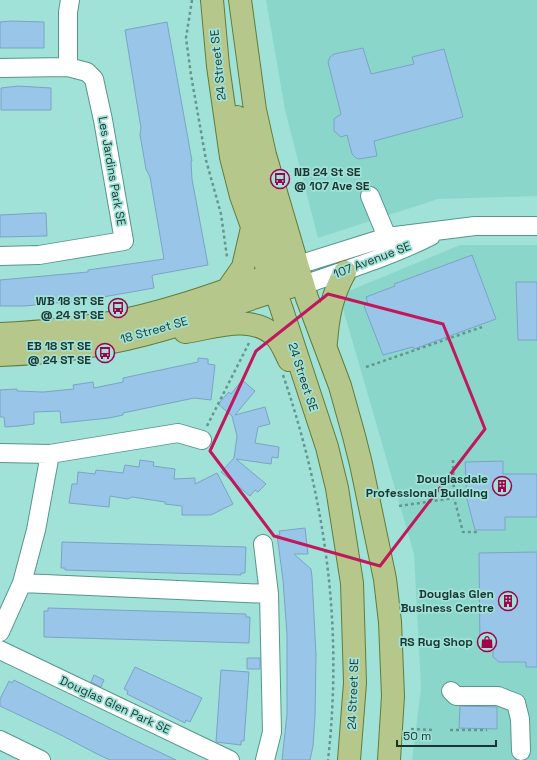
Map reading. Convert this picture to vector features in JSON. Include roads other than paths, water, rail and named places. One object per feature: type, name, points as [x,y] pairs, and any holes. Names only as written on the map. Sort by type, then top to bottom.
[{"type":"main road","name":"24 Street SE","points":[[212,0],[218,66],[231,157],[241,196],[252,228],[286,277],[325,349],[340,386],[361,464],[385,579],[390,622],[393,696],[389,760]]},
{"type":"main road","name":"24 Street SE","points":[[240,0],[255,110],[265,155],[286,277],[311,401],[326,447],[337,488],[352,582],[356,683],[350,760]]},
{"type":"main road","points":[[218,66],[230,91],[253,176],[286,277]]},
{"type":"main road","points":[[227,290],[243,267],[252,228]]},
{"type":"main road","points":[[325,349],[328,315],[333,295],[345,272]]},
{"type":"main road","name":"18 Street SE","points":[[0,334],[56,330],[110,323],[175,308],[227,290],[286,277]]},
{"type":"main road","name":"18 Street SE","points":[[0,354],[41,353],[83,348],[166,329],[286,277]]},
{"type":"main road","points":[[166,329],[183,332],[235,324],[257,325],[266,329],[276,337],[311,401]]},
{"type":"street","points":[[68,68],[68,12],[70,0]]},
{"type":"street","name":"Les Jardins Park SE","points":[[0,68],[68,68],[87,72],[94,79],[124,241],[39,255],[0,256]]},
{"type":"street","points":[[370,196],[387,237]]},
{"type":"street","name":"107 Avenue SE","points":[[286,277],[387,237],[475,226],[537,226]]},
{"type":"street","name":"107 Avenue SE","points":[[286,277],[345,272],[405,249],[440,231]]},
{"type":"street","points":[[0,453],[50,454],[178,433],[202,440]]},
{"type":"street","points":[[0,632],[22,583],[36,530],[50,454]]},
{"type":"street","points":[[264,544],[269,594],[272,732],[265,760]]},
{"type":"street","points":[[22,583],[269,594]]},
{"type":"street","name":"Douglas Glen Park SE","points":[[0,650],[230,760]]},
{"type":"street","points":[[450,691],[456,696],[498,696],[516,703],[520,719],[521,751]]},
{"type":"street","points":[[0,740],[41,760]]},
{"type":"place","name":"NB 24 St SE @ 107 Ave SE","points":[[280,179]]},
{"type":"place","name":"WB 18 ST SE @ 24 ST SE","points":[[118,308]]},
{"type":"place","name":"EB 18 ST SE @ 24 ST SE","points":[[105,353]]},
{"type":"place","name":"Douglasdale Professional Building","points":[[502,486]]},
{"type":"place","name":"Douglas Glen Business Centre","points":[[508,601]]},
{"type":"place","name":"RS Rug Shop","points":[[487,642]]}]
